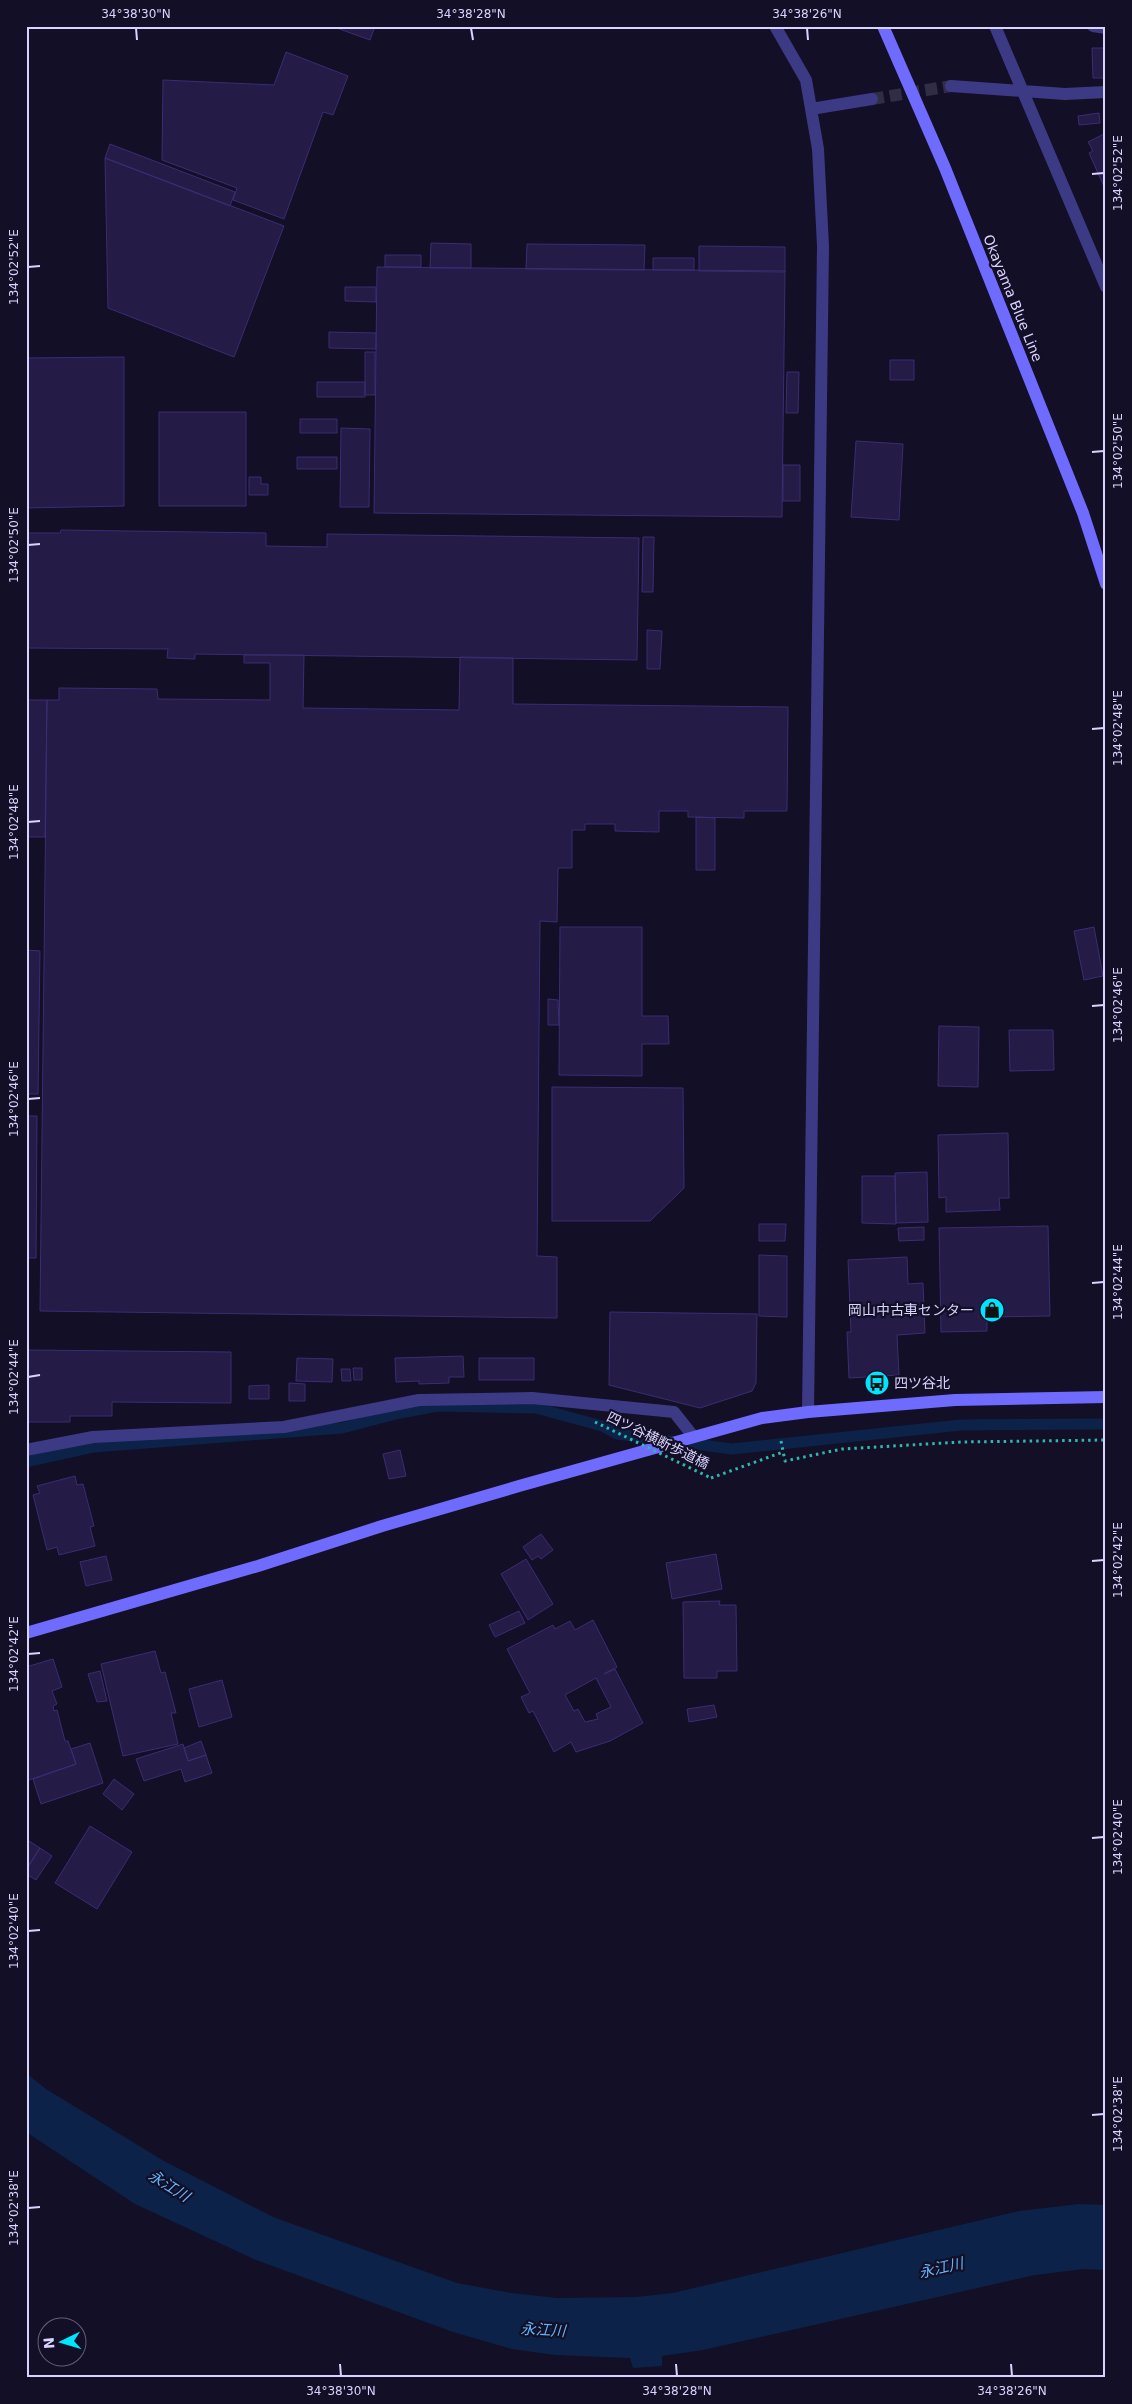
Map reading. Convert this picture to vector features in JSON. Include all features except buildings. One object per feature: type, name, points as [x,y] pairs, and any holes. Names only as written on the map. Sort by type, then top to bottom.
[{"type":"street","points":[[775,26],[806,80],[818,149],[823,246],[808,1412]]},
{"type":"street","name":"Okayama Blue Line","points":[[882,26],[945,168],[1076,495],[1106,584]]},
{"type":"street","points":[[995,26],[1106,287]]},
{"type":"street","points":[[1093,26],[1106,28]]},
{"type":"street","points":[[951,86],[1065,94],[1106,92]]},
{"type":"street","points":[[811,109],[872,99]]},
{"type":"street","points":[[26,1633],[258,1566],[400,1521],[692,1436],[762,1418],[808,1412],[955,1400],[1106,1397]]},
{"type":"street","points":[[26,1450],[93,1436],[284,1427],[429,1400],[532,1398],[674,1412],[692,1436]]},
{"type":"path","name":"四ツ谷横断歩道橋","points":[[595,1422],[711,1478],[783,1452]]},
{"type":"path","points":[[780,1438],[785,1461],[842,1449],[962,1442],[1106,1440]]},
{"type":"water","name":"永江川","points":[[26,2073],[46,2089],[164,2161],[273,2217],[457,2283],[511,2293],[557,2298],[636,2297],[673,2293],[1019,2211],[1079,2204],[1106,2205],[1106,2270],[1084,2269],[1035,2275],[703,2350],[662,2356],[662,2366],[633,2368],[630,2358],[555,2355],[512,2349],[453,2332],[256,2260],[135,2204],[26,2132]]},
{"type":"waterway","points":[[26,1462],[94,1447],[342,1428],[400,1413],[438,1406],[536,1408],[602,1426],[617,1434],[732,1449],[961,1425],[1106,1424]]},
{"type":"tunnel","points":[[872,99],[951,86]]},
{"type":"place","name":"岡山中古車センター","points":[[992,1310]]},
{"type":"place","name":"四ツ谷北","points":[[877,1383]]}]
